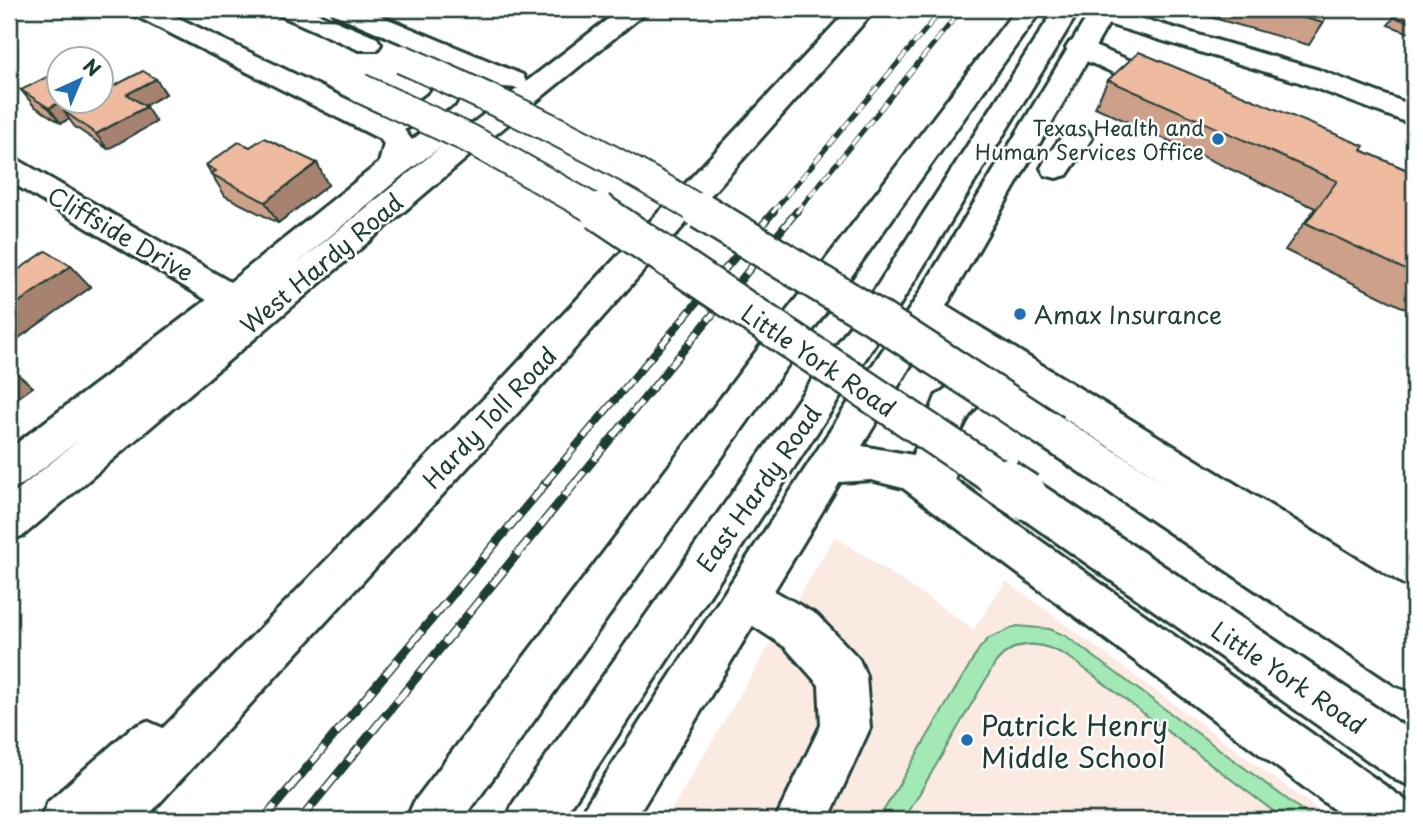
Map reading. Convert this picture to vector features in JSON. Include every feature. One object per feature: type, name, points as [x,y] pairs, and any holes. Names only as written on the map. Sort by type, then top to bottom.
[{"type":"main road","points":[[141,9],[390,132],[399,143],[393,167]]},
{"type":"main road","points":[[194,9],[297,58]]},
{"type":"main road","points":[[286,9],[402,59],[511,94]]},
{"type":"main road","points":[[342,9],[439,51],[875,317],[1414,668]]},
{"type":"main road","points":[[9,472],[232,299],[393,167],[511,94],[607,9]]},
{"type":"main road","name":"West Hardy Road","points":[[9,522],[470,139],[511,94],[637,9]]},
{"type":"main road","name":"Hardy Toll Road","points":[[109,820],[381,532],[863,9]]},
{"type":"main road","points":[[432,820],[1029,9]]},
{"type":"main road","name":"East Hardy Road","points":[[532,820],[838,373],[1068,9]]},
{"type":"main road","points":[[606,820],[926,311],[1102,11],[1309,76],[1414,116]]},
{"type":"main road","points":[[1079,48],[1193,97]]},
{"type":"main road","points":[[368,121],[402,121],[444,99],[457,75],[439,51]]},
{"type":"main road","name":"Little York Road","points":[[347,82],[470,139],[582,200],[1024,496],[1414,762]]},
{"type":"main road","points":[[1056,168],[1077,138]]},
{"type":"main road","name":"Cliffside Drive","points":[[9,168],[232,299]]},
{"type":"main road","points":[[926,311],[1414,619]]},
{"type":"main road","points":[[957,505],[932,453],[950,407],[995,372],[1032,376]]},
{"type":"main road","points":[[830,466],[871,463],[914,473],[1390,820]]},
{"type":"main road","points":[[66,820],[381,532]]},
{"type":"main road","points":[[748,597],[801,631],[842,676],[846,728],[801,820]]},
{"type":"shaded area","name":"Patrick Henry Middle School","points":[[835,536],[974,629],[1006,581],[1332,820],[665,820]]},
{"type":"green space","points":[[1017,626],[1050,629],[1066,636],[1315,820],[1285,820],[1073,660],[1043,646],[1023,645],[1014,648],[996,662],[904,820],[878,820],[979,649],[989,638]]},
{"type":"building","points":[[1271,9],[1329,9],[1323,23]]},
{"type":"building","points":[[1401,9],[1414,9],[1414,24],[1394,17]]},
{"type":"building","points":[[1139,52],[1364,146],[1361,150],[1414,173],[1414,274],[1306,223],[1337,181],[1108,80]]},
{"type":"building","points":[[143,71],[156,79],[127,94],[146,107],[96,134],[71,116],[116,116],[116,85]]},
{"type":"building","points":[[46,78],[46,106],[21,90]]},
{"type":"building","points":[[264,138],[317,163],[265,202],[211,174],[216,171],[206,165],[239,142],[250,147]]},
{"type":"building","points":[[46,251],[71,266],[9,309],[9,276]]},
{"type":"railway","points":[[772,213],[943,9]]},
{"type":"railway","points":[[796,213],[962,9]]},
{"type":"railway","points":[[545,483],[774,211]]},
{"type":"railway","points":[[575,483],[797,211]]},
{"type":"railway","points":[[263,820],[547,482]]},
{"type":"railway","points":[[300,820],[576,482]]},
{"type":"place","name":"Texas Health and Human Services Office","points":[[1218,139]]},
{"type":"place","name":"Amax Insurance","points":[[1020,314]]},
{"type":"place","name":"Patrick Henry Middle School","points":[[967,740]]}]
